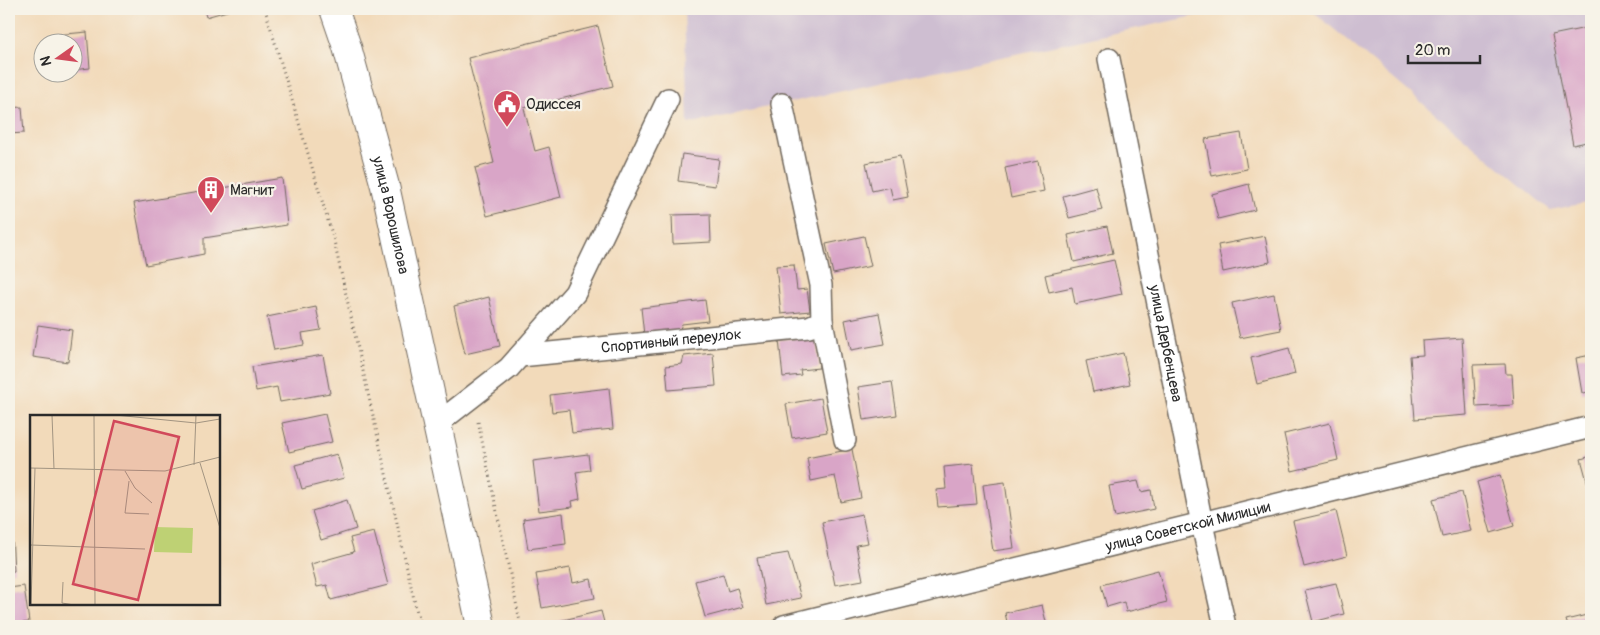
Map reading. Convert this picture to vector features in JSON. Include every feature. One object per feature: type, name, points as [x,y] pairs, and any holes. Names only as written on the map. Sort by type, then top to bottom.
[{"type":"street","name":"улица Ворошилова","points":[[334,9],[347,47],[385,186],[481,626]]},
{"type":"street","name":"улица Дербенцева","points":[[1109,59],[1202,524],[1225,626]]},
{"type":"street","points":[[437,424],[509,368],[575,293],[668,99]]},
{"type":"street","points":[[782,104],[820,285],[822,321],[845,440]]},
{"type":"street","name":"Спортивный переулок","points":[[520,356],[809,327],[822,321]]},
{"type":"street","name":"улица Советской Милиции","points":[[784,626],[1202,524],[1591,426]]},
{"type":"path","points":[[265,9],[334,241],[420,626]]},
{"type":"path","points":[[472,397],[521,626]]},
{"type":"shaded area","points":[[684,9],[1227,9],[688,124]]},
{"type":"shaded area","points":[[1310,9],[1591,9],[1591,202],[1550,210]]},
{"type":"building","points":[[204,9],[234,9],[206,17]]},
{"type":"building","name":"Одиссея","points":[[598,26],[613,86],[524,108],[535,151],[549,147],[561,197],[487,216],[475,168],[494,163],[468,58]]},
{"type":"building","points":[[1591,27],[1591,141],[1573,145],[1552,35]]},
{"type":"building","points":[[82,32],[87,32],[90,68],[82,69]]},
{"type":"building","points":[[22,107],[24,133],[9,134],[9,108]]},
{"type":"building","points":[[1241,133],[1247,169],[1212,176],[1205,139]]},
{"type":"building","points":[[682,154],[719,159],[715,186],[678,181]]},
{"type":"building","points":[[900,156],[908,197],[893,200],[890,187],[872,191],[866,163]]},
{"type":"building","points":[[1038,161],[1044,191],[1011,198],[1005,168]]},
{"type":"building","name":"Магнит","points":[[282,178],[287,225],[204,238],[204,254],[146,265],[134,203]]},
{"type":"building","points":[[1249,184],[1255,210],[1218,219],[1212,194]]},
{"type":"building","points":[[1096,187],[1102,210],[1069,218],[1063,196]]},
{"type":"building","points":[[710,214],[711,242],[673,244],[672,215]]},
{"type":"building","points":[[1107,226],[1113,253],[1074,262],[1068,235]]},
{"type":"building","points":[[864,236],[871,266],[833,274],[826,244]]},
{"type":"building","points":[[1265,236],[1270,262],[1223,272],[1218,245]]},
{"type":"building","points":[[1114,260],[1122,294],[1075,304],[1072,287],[1049,292],[1045,275]]},
{"type":"building","points":[[794,265],[797,290],[807,289],[810,311],[781,314],[776,266]]},
{"type":"building","points":[[1274,294],[1281,330],[1240,338],[1232,303]]},
{"type":"building","points":[[489,297],[500,346],[465,354],[454,306]]},
{"type":"building","points":[[705,300],[708,321],[682,324],[679,331],[644,335],[641,308]]},
{"type":"building","points":[[316,307],[321,330],[302,333],[304,345],[274,350],[267,317]]},
{"type":"building","points":[[879,313],[885,344],[851,350],[845,320]]},
{"type":"building","points":[[38,325],[72,330],[68,362],[33,357]]},
{"type":"building","points":[[816,336],[819,368],[800,370],[801,375],[783,377],[779,340]]},
{"type":"building","points":[[1462,338],[1467,415],[1415,419],[1410,356],[1423,355],[1422,341]]},
{"type":"building","points":[[1289,348],[1295,374],[1257,384],[1251,358]]},
{"type":"building","points":[[713,353],[716,386],[668,390],[666,366],[682,364],[684,356]]},
{"type":"building","points":[[1123,353],[1130,384],[1093,392],[1086,361]]},
{"type":"building","points":[[323,355],[330,393],[280,402],[277,387],[256,391],[252,367]]},
{"type":"building","points":[[1591,355],[1591,392],[1582,393],[1576,358]]},
{"type":"building","points":[[1505,364],[1506,374],[1512,374],[1514,405],[1476,407],[1473,365]]},
{"type":"building","points":[[892,382],[897,415],[863,420],[858,387]]},
{"type":"building","points":[[609,388],[613,429],[572,433],[569,410],[552,412],[550,395]]},
{"type":"building","points":[[821,398],[827,432],[792,438],[786,404]]},
{"type":"building","points":[[325,414],[332,442],[289,452],[282,423]]},
{"type":"building","points":[[1330,423],[1338,460],[1292,471],[1284,434]]},
{"type":"building","points":[[852,449],[861,498],[841,502],[835,476],[811,481],[807,458]]},
{"type":"building","points":[[337,454],[344,478],[302,489],[295,465]]},
{"type":"building","points":[[588,454],[590,470],[576,472],[580,499],[572,501],[573,507],[539,511],[533,461]]},
{"type":"building","points":[[1591,456],[1591,491],[1590,492],[1581,459]]},
{"type":"building","points":[[973,464],[977,504],[938,507],[936,490],[946,489],[944,467]]},
{"type":"building","points":[[1500,475],[1514,526],[1491,533],[1477,482]]},
{"type":"building","points":[[9,481],[14,506],[9,507]]},
{"type":"building","points":[[1138,481],[1141,492],[1151,490],[1154,509],[1115,517],[1109,486]]},
{"type":"building","points":[[1005,482],[1014,548],[993,551],[983,485]]},
{"type":"building","points":[[1462,492],[1471,531],[1442,537],[1433,499]]},
{"type":"building","points":[[347,500],[356,529],[321,540],[312,511]]},
{"type":"building","points":[[1336,511],[1347,556],[1304,567],[1293,521]]},
{"type":"building","points":[[563,513],[566,544],[528,549],[523,519]]},
{"type":"building","points":[[862,514],[868,543],[856,545],[863,580],[835,585],[822,522]]},
{"type":"building","points":[[374,532],[388,585],[331,600],[327,585],[317,587],[311,564],[354,552],[350,538]]},
{"type":"building","points":[[9,533],[12,533],[14,571],[9,572]]},
{"type":"building","points":[[788,553],[801,598],[766,605],[757,558]]},
{"type":"building","points":[[570,568],[573,583],[591,579],[595,598],[542,608],[536,574]]},
{"type":"building","points":[[1158,570],[1167,602],[1126,612],[1124,602],[1107,607],[1101,585]]},
{"type":"building","points":[[723,574],[728,591],[737,588],[743,607],[705,617],[695,581]]},
{"type":"building","points":[[1336,583],[1344,614],[1313,622],[1305,590]]},
{"type":"building","points":[[24,586],[29,622],[9,625],[9,588]]},
{"type":"building","points":[[1042,605],[1047,626],[1008,626],[1005,613]]},
{"type":"building","points":[[601,611],[605,626],[538,626]]},
{"type":"building","points":[[1591,614],[1591,626],[1568,626],[1566,620]]},
{"type":"place","name":"Одиссея","points":[[507,128]]},
{"type":"place","name":"Магнит","points":[[211,214]]}]
